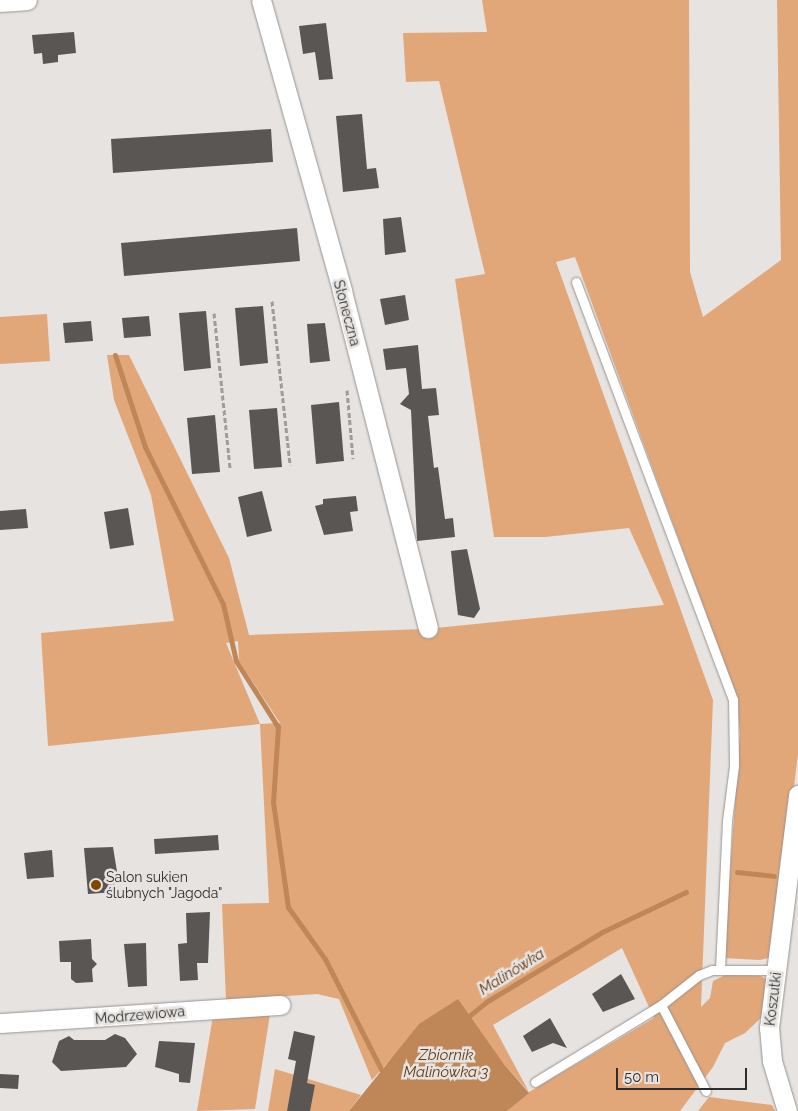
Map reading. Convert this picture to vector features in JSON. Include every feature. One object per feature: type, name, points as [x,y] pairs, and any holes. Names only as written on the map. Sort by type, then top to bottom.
[{"type":"street","points":[[0,2],[27,0]]},
{"type":"street","name":"Słoneczna","points":[[261,0],[342,291],[428,628]]},
{"type":"street","name":"Koszutki","points":[[786,1111],[769,1045],[798,795]]},
{"type":"street","name":"Modrzewiowa","points":[[0,1023],[280,1005]]},
{"type":"lane","points":[[576,282],[733,699],[734,766],[727,821],[716,969]]},
{"type":"lane","points":[[536,1082],[661,1004],[699,975],[716,969],[777,970]]},
{"type":"lane","points":[[661,1004],[706,1091]]},
{"type":"path","points":[[272,301],[290,465]]},
{"type":"path","points":[[214,313],[230,468]]},
{"type":"path","points":[[346,379],[353,459]]},
{"type":"shaded area","points":[[482,0],[689,0],[690,272],[703,317],[781,260],[777,0],[798,0],[798,754],[773,957],[760,960],[724,958],[740,733],[736,695],[575,257],[556,262],[713,700],[701,1007],[710,998],[713,981],[725,975],[761,976],[769,981],[763,1016],[745,1033],[725,1043],[713,1067],[680,1111],[507,1111],[529,1092],[503,1063],[391,1059],[372,1080],[339,999],[317,994],[226,1000],[222,904],[269,903],[260,724],[48,746],[41,633],[174,621],[151,495],[114,400],[107,355],[129,355],[229,558],[249,635],[426,629],[664,605],[629,528],[545,537],[494,537],[455,279],[485,274],[439,81],[406,82],[403,33],[487,32]],"holes":[[[238,641],[239,661],[280,723],[260,724],[226,643]],[[622,948],[654,1018],[529,1092],[493,1025]]]},
{"type":"shaded area","points":[[47,314],[50,361],[0,364],[0,317]]},
{"type":"shaded area","points":[[270,1014],[255,1109],[197,1111],[213,1016]]},
{"type":"shaded area","points":[[275,1069],[361,1095],[349,1111],[268,1111]]},
{"type":"shaded area","points":[[709,1097],[772,1105],[775,1111],[698,1111]]},
{"type":"water","name":"Zbiornik Malinówka 3","points":[[458,999],[503,1063],[529,1093],[507,1111],[349,1111],[419,1024]]},
{"type":"building","points":[[326,23],[333,79],[319,80],[315,52],[303,54],[299,26]]},
{"type":"building","points":[[74,32],[76,53],[58,55],[58,62],[43,64],[42,53],[34,54],[32,35]]},
{"type":"building","points":[[362,114],[367,169],[376,168],[379,188],[343,192],[336,116]]},
{"type":"building","points":[[271,129],[273,162],[113,173],[111,139]]},
{"type":"building","points":[[401,217],[406,252],[385,255],[383,219]]},
{"type":"building","points":[[297,228],[300,261],[124,276],[121,243]]},
{"type":"building","points":[[405,295],[409,320],[385,325],[380,299]]},
{"type":"building","points":[[263,306],[268,363],[240,366],[235,308]]},
{"type":"building","points":[[206,311],[211,368],[184,371],[179,313]]},
{"type":"building","points":[[149,316],[151,336],[124,338],[122,318]]},
{"type":"building","points":[[91,321],[93,341],[65,343],[63,323]]},
{"type":"building","points":[[325,323],[330,361],[310,363],[307,324]]},
{"type":"building","points":[[418,345],[422,389],[436,388],[439,415],[428,416],[434,468],[438,467],[445,519],[453,518],[455,537],[417,541],[411,410],[400,404],[409,394],[406,368],[386,370],[383,349]]},
{"type":"building","points":[[339,402],[344,461],[316,464],[311,405]]},
{"type":"building","points":[[277,408],[282,467],[254,469],[249,410]]},
{"type":"building","points":[[215,415],[220,472],[192,474],[187,418]]},
{"type":"building","points":[[262,491],[272,531],[247,537],[238,497]]},
{"type":"building","points":[[356,496],[358,511],[350,512],[353,531],[324,535],[315,506],[323,504],[323,499]]},
{"type":"building","points":[[128,508],[134,545],[110,549],[104,512]]},
{"type":"building","points":[[26,509],[28,528],[0,530],[0,511]]},
{"type":"building","points":[[467,549],[480,609],[474,618],[458,615],[451,551]]},
{"type":"building","points":[[218,835],[219,850],[155,854],[154,839]]},
{"type":"building","points":[[113,847],[118,878],[114,879],[115,892],[88,894],[84,848]]},
{"type":"building","points":[[52,850],[54,877],[27,879],[24,853]]},
{"type":"building","points":[[210,912],[208,963],[197,963],[198,980],[180,981],[178,944],[187,943],[186,913]]},
{"type":"building","points":[[91,939],[92,959],[97,964],[92,969],[93,982],[76,983],[71,979],[71,962],[60,962],[59,941]]},
{"type":"building","points":[[146,943],[147,986],[128,987],[124,944]]},
{"type":"building","points":[[621,974],[635,999],[603,1012],[592,994]]},
{"type":"building","points":[[550,1018],[567,1048],[553,1043],[532,1052],[523,1036]]},
{"type":"building","points":[[294,1031],[315,1036],[307,1083],[315,1085],[310,1111],[287,1111],[296,1061],[288,1059]]},
{"type":"building","points":[[115,1034],[125,1038],[137,1054],[126,1067],[61,1071],[52,1062],[59,1041],[69,1036],[74,1040],[105,1040]]},
{"type":"building","points":[[159,1041],[195,1043],[190,1083],[179,1082],[179,1074],[155,1067]]},
{"type":"building","points":[[0,1074],[19,1075],[18,1089],[0,1088]]},
{"type":"waterway","points":[[115,355],[145,447],[223,604],[236,661],[278,727],[273,802],[288,907],[325,959],[384,1075]]},
{"type":"waterway","name":"Malinówka","points":[[737,872],[774,876]]},
{"type":"waterway","name":"Malinówka","points":[[464,1020],[486,1002],[602,932],[686,892]]},
{"type":"place","name":"Salon sukien ślubnych \"Jagoda\"","points":[[96,885]]}]
